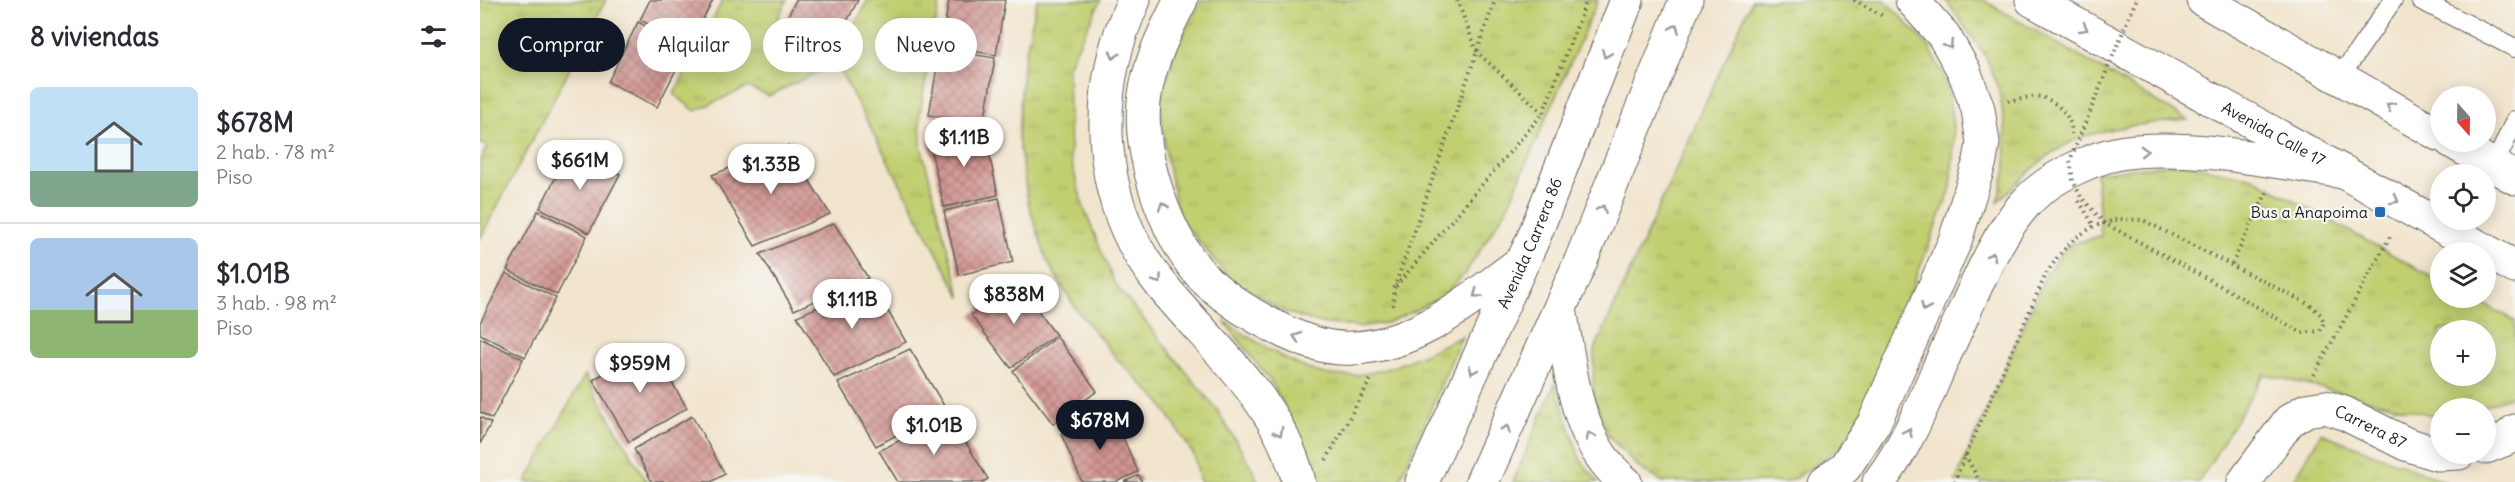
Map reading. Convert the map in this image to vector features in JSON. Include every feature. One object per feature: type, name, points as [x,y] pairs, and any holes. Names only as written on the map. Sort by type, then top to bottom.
[{"type":"main road","points":[[1134,0],[1109,73],[1104,122],[1107,155],[1124,218],[1136,244],[1161,285],[1236,367],[1259,399],[1280,433],[1299,482]]},
{"type":"main road","points":[[1181,0],[1159,43],[1149,73],[1143,103],[1144,142],[1152,176],[1166,217],[1185,254],[1206,280],[1234,304],[1294,336],[1324,345],[1352,348],[1392,341],[1435,324],[1529,249]]},
{"type":"main road","name":"Avenida Carrera 86","points":[[1422,482],[1529,249],[1627,0]]},
{"type":"main road","points":[[1482,482],[1581,263],[1686,0]]},
{"type":"main road","points":[[1826,482],[1845,467],[1874,423],[1955,242],[1980,161],[1983,143],[1978,109],[1965,71],[1944,36],[1912,0]]},
{"type":"main road","name":"Avenida Calle 17","points":[[2032,0],[2515,267]]},
{"type":"main road","points":[[2203,0],[2430,129]]},
{"type":"main road","points":[[2240,0],[2274,39]]},
{"type":"main road","points":[[1879,482],[1900,451],[1992,253],[2023,206],[2045,185],[2090,162],[2134,151],[2214,153],[2344,172]]},
{"type":"main road","points":[[2470,152],[2504,172]]},
{"type":"main road","points":[[1560,309],[1581,416],[1601,456],[1625,482]]},
{"type":"main road","name":"Carrera 87","points":[[2244,482],[2289,421],[2306,410],[2325,407],[2344,413],[2406,444],[2430,452]]},
{"type":"main road","points":[[2496,443],[2506,439],[2515,431]]},
{"type":"lane","points":[[2340,77],[2393,0]]},
{"type":"lane","points":[[2420,0],[2515,48]]},
{"type":"lane","points":[[2504,172],[2515,120]]},
{"type":"path","points":[[1457,0],[1477,52],[1542,113]]},
{"type":"path","points":[[1495,0],[1394,289],[1542,113],[1587,0]]},
{"type":"path","points":[[1954,482],[2046,274],[2074,239],[2094,226],[2119,219],[2143,220],[2310,305],[2321,315],[2324,323],[2320,331],[2302,333],[2228,290],[2104,223],[2081,197],[2073,181],[2070,160],[2136,0]]},
{"type":"path","points":[[2232,264],[2282,163]]},
{"type":"path","points":[[2312,379],[2406,207]]},
{"type":"path","points":[[1325,462],[1392,341]]},
{"type":"path","points":[[1965,456],[1980,482]]},
{"type":"green space","points":[[480,0],[606,0],[597,18],[498,18],[498,72],[568,72],[480,239],[480,160],[487,147],[480,143]]},
{"type":"green space","points":[[723,0],[787,0],[778,18],[763,18],[763,72],[818,72],[769,96],[748,87],[695,111],[674,94],[685,72],[751,72],[751,18],[714,18]]},
{"type":"green space","points":[[868,0],[940,0],[937,18],[875,18],[875,72],[927,72],[920,112],[921,146],[961,298],[841,72],[863,72],[863,18],[859,18]]},
{"type":"green space","points":[[1037,0],[1101,0],[1068,66],[1070,157],[1083,206],[1115,284],[1217,410],[1251,466],[1258,482],[1200,482],[1194,455],[1160,402],[1117,359],[1076,309],[1047,261],[1028,202],[1018,137],[1023,64]]},
{"type":"green space","points":[[1202,0],[1598,0],[1506,210],[1464,275],[1442,296],[1418,309],[1387,323],[1358,327],[1320,323],[1285,312],[1231,280],[1179,218],[1167,161],[1160,104],[1174,52]]},
{"type":"green space","points":[[1752,0],[1885,0],[1930,48],[1948,87],[1954,136],[1951,188],[1866,405],[1843,445],[1797,477],[1785,482],[1663,482],[1639,468],[1607,434],[1593,395],[1594,351]]},
{"type":"green space","points":[[1946,0],[1983,0],[2188,120],[2127,127],[2096,133],[2069,143],[2049,155],[1997,202],[2006,170],[2005,126],[1999,90],[1986,57]]},
{"type":"green space","points":[[2180,163],[2253,178],[2430,275],[2430,308],[2491,308],[2515,321],[2515,395],[2496,402],[2496,398],[2430,398],[2430,415],[2264,374],[2199,482],[1955,482],[2046,274],[2068,245],[2101,236],[2096,173]]},
{"type":"green space","points":[[1224,321],[1290,361],[1331,375],[1348,376],[1382,370],[1415,358],[1462,336],[1399,482],[1317,482],[1309,454],[1271,382]]},
{"type":"green space","points":[[585,375],[647,482],[526,482]]},
{"type":"green space","points":[[1555,383],[1580,459],[1598,482],[1513,482]]},
{"type":"green space","points":[[2321,433],[2446,482],[2293,482]]},
{"type":"building","points":[[650,0],[713,0],[703,18],[641,18]]},
{"type":"building","points":[[796,0],[858,0],[849,18],[787,18]]},
{"type":"building","points":[[949,0],[1005,0],[996,55],[977,52],[977,18],[946,18]]},
{"type":"building","points":[[637,24],[637,72],[675,72],[657,107],[608,82],[613,72],[625,72],[625,48]]},
{"type":"building","points":[[977,55],[995,58],[984,124],[929,115],[936,72],[977,72]]},
{"type":"building","points":[[984,130],[998,195],[944,207],[929,142]]},
{"type":"building","points":[[788,146],[830,214],[755,246],[712,175]]},
{"type":"building","points":[[570,149],[620,174],[589,233],[540,208]]},
{"type":"building","points":[[999,198],[1013,262],[959,275],[944,211]]},
{"type":"building","points":[[538,211],[587,236],[557,295],[507,270]]},
{"type":"building","points":[[834,223],[868,278],[794,310],[760,254]]},
{"type":"building","points":[[506,273],[556,298],[525,357],[480,334],[480,323]]},
{"type":"building","points":[[1016,281],[1056,335],[1011,368],[971,315]]},
{"type":"building","points":[[872,284],[906,342],[834,377],[797,316]]},
{"type":"building","points":[[1057,337],[1097,391],[1053,424],[1013,371]]},
{"type":"building","points":[[480,338],[523,359],[492,419],[480,412]]},
{"type":"building","points":[[650,345],[687,408],[629,442],[593,380]]},
{"type":"building","points":[[910,349],[946,409],[876,446],[838,383]]},
{"type":"building","points":[[1112,412],[1138,472],[1116,482],[1082,482],[1061,434]]},
{"type":"building","points":[[949,415],[988,479],[983,482],[898,482],[879,451]]},
{"type":"building","points":[[692,416],[725,474],[711,482],[652,482],[634,449]]},
{"type":"building","points":[[480,417],[491,423],[480,444]]},
{"type":"building","points":[[1139,475],[1142,482],[1124,482]]},
{"type":"place","name":"Bus a Anapoima","points":[[2380,212]]}]
